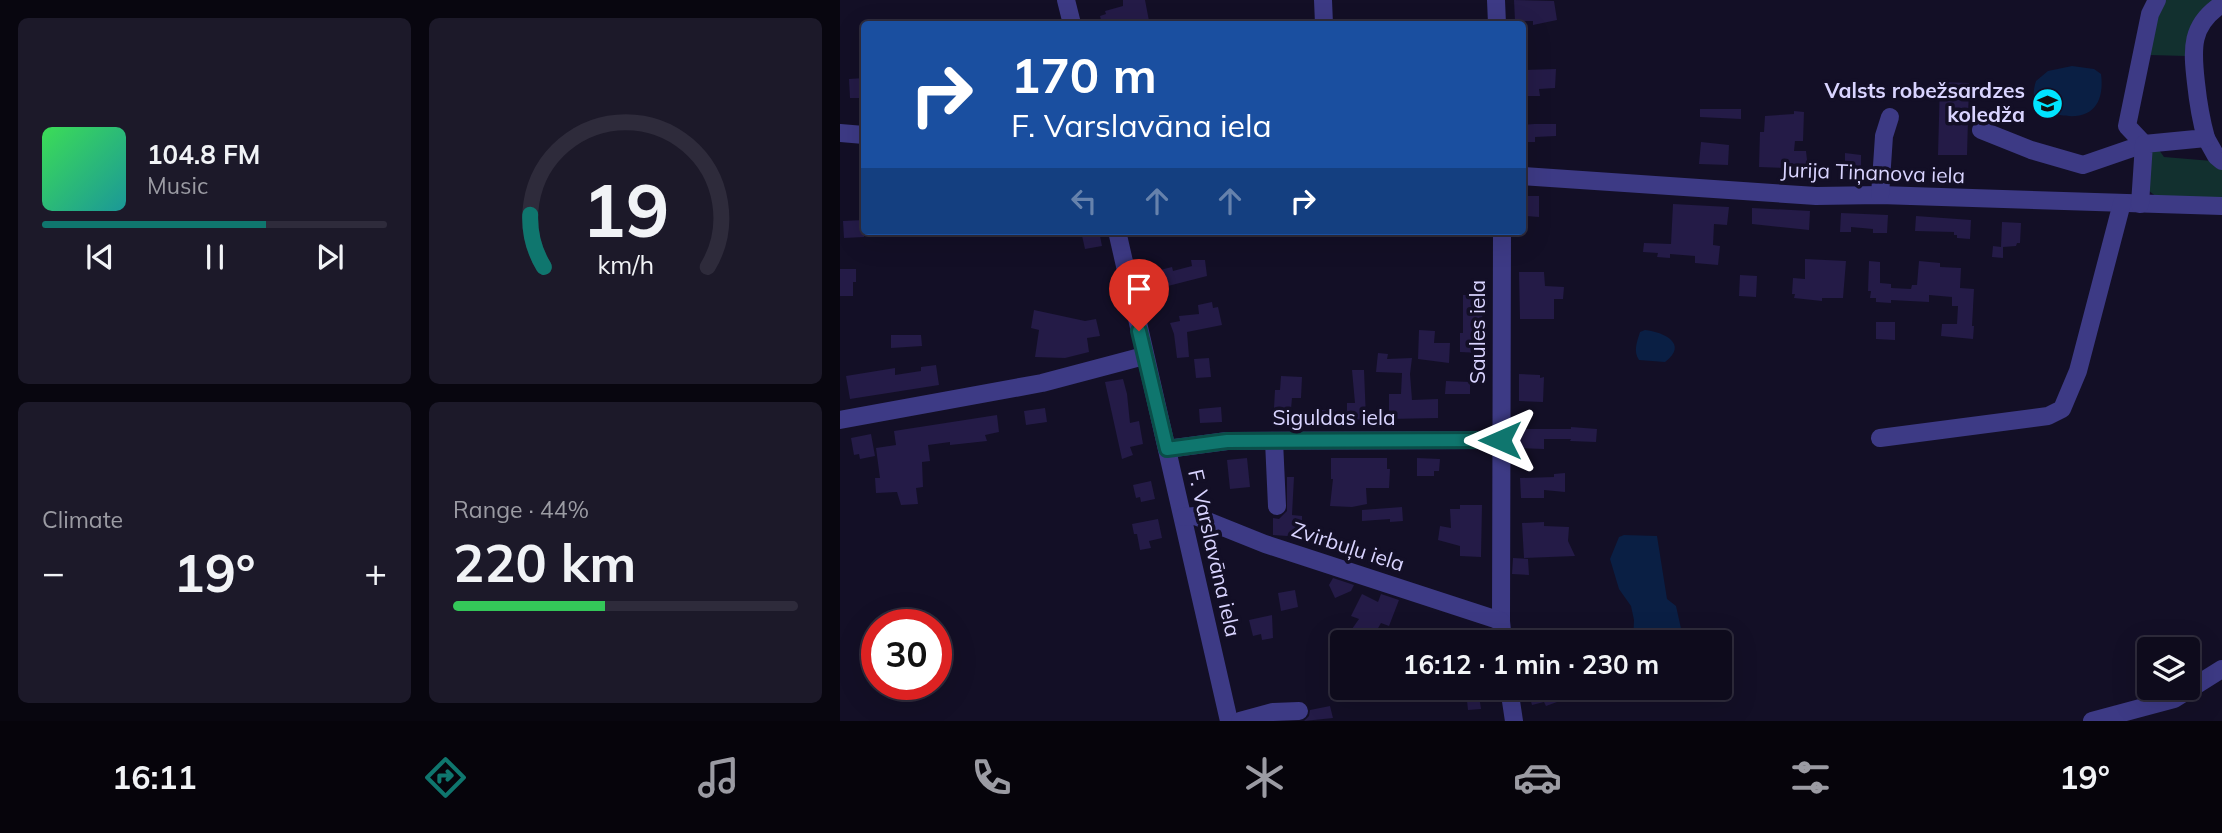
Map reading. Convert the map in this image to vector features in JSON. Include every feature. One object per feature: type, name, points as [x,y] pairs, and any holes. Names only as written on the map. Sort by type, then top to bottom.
[{"type":"street","points":[[1066,0],[1071,21]]},
{"type":"street","points":[[1324,0],[1324,21]]},
{"type":"street","points":[[1496,0],[1497,21]]},
{"type":"street","points":[[2144,144],[2127,126],[2148,25],[2157,0]]},
{"type":"street","points":[[2222,4],[2203,22],[2195,36],[2192,49],[2198,103],[2206,138],[2222,161]]},
{"type":"street","points":[[1880,195],[1884,136],[1890,117]]},
{"type":"street","points":[[1981,130],[2031,150],[2083,165],[2144,144],[2206,138]]},
{"type":"street","points":[[840,133],[861,135]]},
{"type":"street","points":[[1880,438],[2048,416],[2062,410],[2078,372],[2131,203],[2144,144]]},
{"type":"street","name":"Jurija Tiņanova iela","points":[[1526,176],[1816,196],[1880,195],[2222,206]]},
{"type":"street","name":"F. Varslavāna iela","points":[[1118,235],[1229,721]]},
{"type":"street","name":"Saules iela","points":[[1502,235],[1502,630]]},
{"type":"street","points":[[840,420],[1042,383],[1144,356]]},
{"type":"street","name":"Siguldas iela","points":[[1167,449],[1227,441],[1500,440]]},
{"type":"street","points":[[1274,441],[1277,506]]},
{"type":"street","name":"Zvirbuļu iela","points":[[1183,517],[1195,516],[1265,544],[1501,621]]},
{"type":"street","points":[[2092,721],[2174,699],[2222,669]]},
{"type":"street","points":[[1511,700],[1514,721]]},
{"type":"street","points":[[1240,721],[1273,712],[1299,711]]},
{"type":"green space","points":[[2164,0],[2221,0],[2186,56],[2150,55],[2150,37]]},
{"type":"green space","points":[[2159,150],[2164,157],[2212,161],[2222,166],[2222,200],[2158,198],[2148,190],[2151,152]]},
{"type":"water","points":[[2072,66],[2094,69],[2101,74],[2101,94],[2094,108],[2088,113],[2071,116],[2041,109],[2034,98],[2036,81],[2048,71]]},
{"type":"water","points":[[1645,330],[1660,333],[1674,344],[1672,356],[1665,362],[1639,360],[1636,353],[1637,343],[1640,332]]},
{"type":"water","points":[[1657,536],[1667,599],[1676,606],[1681,630],[1634,630],[1631,606],[1619,589],[1610,559],[1619,537]]},
{"type":"building","points":[[1123,0],[1145,0],[1149,21],[1101,21],[1100,16],[1106,14],[1105,11],[1123,6]]},
{"type":"building","points":[[1514,0],[1554,1],[1557,20],[1533,25],[1533,21],[1515,21]]},
{"type":"building","points":[[1556,69],[1555,88],[1539,89],[1540,96],[1526,96],[1526,70]]},
{"type":"building","points":[[861,78],[861,98],[850,98],[849,79]]},
{"type":"building","points":[[1940,82],[1969,83],[1967,155],[1938,155]]},
{"type":"building","points":[[1700,109],[1741,109],[1741,119],[1700,117]]},
{"type":"building","points":[[1794,111],[1804,112],[1803,141],[1795,141],[1794,151],[1806,151],[1808,169],[1759,167],[1760,132],[1764,132],[1765,116],[1794,114]]},
{"type":"building","points":[[1556,124],[1556,136],[1535,137],[1535,142],[1526,142],[1526,125]]},
{"type":"building","points":[[1701,142],[1729,145],[1728,165],[1699,164]]},
{"type":"building","points":[[1845,153],[1861,155],[1861,172],[1845,171]]},
{"type":"building","points":[[1526,196],[1539,196],[1539,217],[1526,216]]},
{"type":"building","points":[[1673,204],[1729,207],[1727,225],[1714,224],[1713,245],[1720,246],[1718,265],[1695,263],[1695,256],[1670,254],[1670,258],[1657,257],[1658,253],[1643,252],[1644,243],[1671,244]]},
{"type":"building","points":[[1752,208],[1810,211],[1809,230],[1752,224]]},
{"type":"building","points":[[1841,213],[1888,215],[1887,233],[1873,233],[1873,229],[1851,227],[1851,232],[1840,232]]},
{"type":"building","points":[[1916,216],[1971,220],[1970,239],[1957,238],[1954,232],[1915,231]]},
{"type":"building","points":[[861,220],[861,235],[864,237],[844,238],[843,221]]},
{"type":"building","points":[[2002,222],[2021,223],[2020,243],[2003,247],[2003,258],[1992,257],[1993,246],[2001,247]]},
{"type":"building","points":[[1082,235],[1100,235],[1102,246],[1085,249]]},
{"type":"building","points":[[1805,259],[1846,261],[1843,298],[1822,298],[1822,301],[1794,298],[1793,278],[1805,279]]},
{"type":"building","points":[[1191,260],[1205,260],[1207,276],[1164,287],[1160,270],[1172,267],[1173,271],[1192,266]]},
{"type":"building","points":[[1869,261],[1880,262],[1880,283],[1891,284],[1891,288],[1911,289],[1912,285],[1917,285],[1919,261],[1940,263],[1940,267],[1961,268],[1960,288],[1974,289],[1973,339],[1941,336],[1942,324],[1957,324],[1958,306],[1952,306],[1952,297],[1929,295],[1929,302],[1891,300],[1891,303],[1876,302],[1876,298],[1870,298]]},
{"type":"building","points":[[840,269],[856,269],[853,296],[840,296]]},
{"type":"building","points":[[1519,272],[1544,272],[1545,286],[1564,287],[1563,299],[1554,299],[1554,319],[1520,319]]},
{"type":"building","points":[[1740,275],[1757,276],[1756,297],[1739,296]]},
{"type":"building","points":[[1463,295],[1483,295],[1481,353],[1460,352]]},
{"type":"building","points":[[1212,302],[1213,308],[1218,307],[1222,325],[1187,332],[1189,357],[1177,358],[1170,323],[1180,321],[1179,316],[1199,314],[1198,305]]},
{"type":"building","points":[[1034,310],[1085,321],[1096,319],[1100,336],[1087,338],[1089,352],[1065,358],[1035,357],[1039,330],[1031,328]]},
{"type":"building","points":[[1876,322],[1895,322],[1895,340],[1876,339]]},
{"type":"building","points":[[1419,330],[1435,331],[1434,343],[1450,343],[1449,363],[1418,359]]},
{"type":"building","points":[[891,335],[921,335],[922,346],[891,348]]},
{"type":"building","points":[[1378,353],[1388,354],[1387,359],[1412,358],[1412,400],[1438,399],[1438,418],[1389,419],[1389,394],[1401,394],[1402,373],[1376,372]]},
{"type":"building","points":[[1209,358],[1211,377],[1196,378],[1194,359]]},
{"type":"building","points":[[936,365],[939,385],[850,399],[846,376],[895,368],[895,375],[921,371],[921,367]]},
{"type":"building","points":[[1352,370],[1364,370],[1366,419],[1321,421],[1322,410],[1347,411],[1347,403],[1355,403]]},
{"type":"building","points":[[1519,374],[1544,377],[1543,402],[1519,401]]},
{"type":"building","points":[[1281,376],[1302,377],[1301,398],[1292,398],[1291,409],[1274,408],[1275,390],[1280,390]]},
{"type":"building","points":[[1123,379],[1130,423],[1139,421],[1143,444],[1130,447],[1133,455],[1122,459],[1105,382]]},
{"type":"building","points":[[1446,381],[1470,382],[1470,394],[1445,394]]},
{"type":"building","points":[[1221,407],[1222,422],[1200,423],[1199,409]]},
{"type":"building","points":[[1045,408],[1047,422],[1026,425],[1024,411]]},
{"type":"building","points":[[997,415],[999,432],[985,435],[987,441],[928,445],[930,461],[922,462],[923,487],[916,488],[918,504],[901,505],[897,492],[876,493],[875,478],[880,478],[876,448],[896,445],[894,431]]},
{"type":"building","points":[[1519,429],[1597,429],[1596,442],[1544,439],[1544,449],[1519,448]]},
{"type":"building","points":[[871,434],[875,456],[860,459],[859,454],[854,455],[851,438]]},
{"type":"building","points":[[1247,458],[1250,487],[1230,489],[1227,460]]},
{"type":"building","points":[[1331,458],[1387,458],[1387,469],[1390,469],[1389,488],[1366,488],[1367,504],[1352,507],[1330,506],[1333,479]]},
{"type":"building","points":[[1417,458],[1440,459],[1439,471],[1434,471],[1434,476],[1417,476]]},
{"type":"building","points":[[1565,473],[1565,492],[1544,490],[1544,498],[1521,498],[1520,478],[1554,477],[1554,474]]},
{"type":"building","points":[[1287,477],[1294,477],[1292,515],[1302,516],[1302,537],[1273,535],[1273,518],[1279,519],[1287,511]]},
{"type":"building","points":[[1151,481],[1155,499],[1141,502],[1140,497],[1136,498],[1133,485]]},
{"type":"building","points":[[1460,505],[1482,505],[1481,557],[1460,556],[1460,546],[1438,540],[1440,526],[1451,528],[1450,509],[1460,509]]},
{"type":"building","points":[[1402,507],[1403,521],[1362,521],[1362,510]]},
{"type":"building","points":[[1158,519],[1162,538],[1149,541],[1151,548],[1140,550],[1132,524]]},
{"type":"building","points":[[1544,522],[1544,526],[1569,527],[1568,541],[1575,556],[1524,558],[1522,523]]},
{"type":"building","points":[[1513,558],[1528,559],[1529,575],[1512,574]]},
{"type":"building","points":[[1333,578],[1354,585],[1351,591],[1335,598],[1329,585]]},
{"type":"building","points":[[1295,590],[1298,607],[1281,611],[1278,593]]},
{"type":"building","points":[[1362,594],[1378,602],[1381,594],[1399,600],[1389,626],[1381,623],[1377,630],[1353,630],[1359,619],[1351,616]]},
{"type":"building","points":[[1272,615],[1273,638],[1262,640],[1261,634],[1253,636],[1249,620]]},
{"type":"building","points":[[1467,700],[1480,700],[1481,709],[1468,710]]},
{"type":"building","points":[[1531,700],[1557,702],[1546,706],[1544,702],[1532,705]]},
{"type":"building","points":[[1330,706],[1333,718],[1304,721],[1310,710]]},
{"type":"place","name":"Valsts robežsardzes koledža","points":[[2048,103]]},
{"type":"route","points":[[1139,331],[1167,449],[1227,441],[1500,440]]}]
